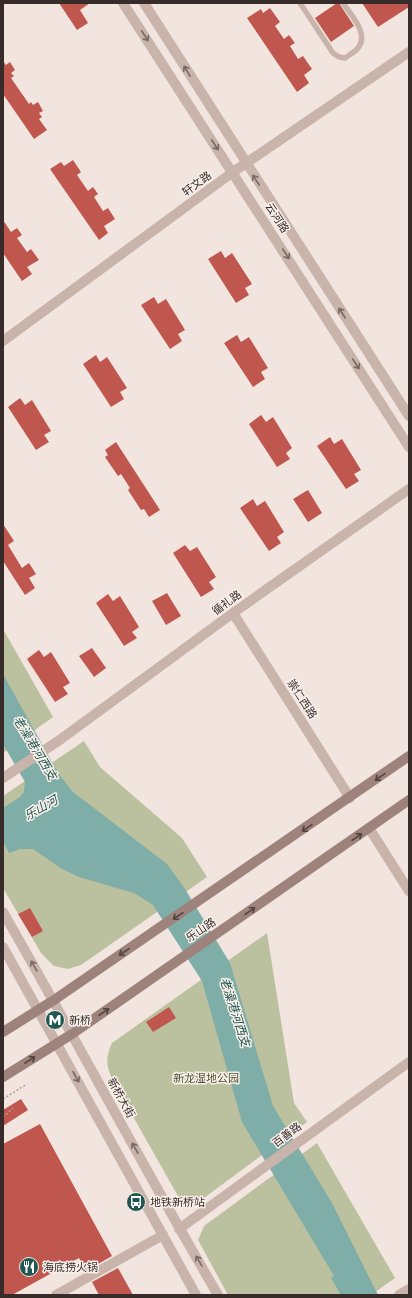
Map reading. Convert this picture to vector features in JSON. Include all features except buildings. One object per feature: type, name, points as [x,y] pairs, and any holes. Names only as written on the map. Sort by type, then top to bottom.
[{"type":"main road","points":[[3,1032],[54,1000],[409,756]]},
{"type":"main road","name":"乐山路","points":[[3,1077],[72,1034],[409,800]]},
{"type":"street","name":"云河路","points":[[123,3],[409,447]]},
{"type":"street","name":"云河路","points":[[144,3],[409,416]]},
{"type":"street","name":"轩文路","points":[[3,341],[233,172],[409,52]]},
{"type":"street","name":"循礼路","points":[[3,778],[61,739],[232,613],[409,489]]},
{"type":"street","name":"崇仁西路","points":[[232,613],[350,798]]},
{"type":"street","points":[[369,828],[409,891]]},
{"type":"street","name":"新桥大街","points":[[3,912],[54,1000],[179,1229],[218,1295]]},
{"type":"street","points":[[3,947],[58,1043],[196,1295]]},
{"type":"street","name":"百善路","points":[[179,1229],[409,1062]]},
{"type":"street","points":[[56,1295],[163,1236]]},
{"type":"lane","points":[[300,3],[333,53],[339,57],[346,58],[359,48],[362,40],[360,30],[343,3]]},
{"type":"path","points":[[3,1099],[27,1084]]},
{"type":"path","points":[[3,1117],[13,1108]]},
{"type":"green space","points":[[3,629],[53,717],[3,753]]},
{"type":"green space","points":[[84,741],[100,767],[182,838],[207,877],[81,965],[68,969],[54,966],[41,953],[3,888],[3,796]]},
{"type":"green space","name":"新龙湿地公园","points":[[267,933],[294,1103],[307,1122],[193,1206],[183,1205],[113,1081],[107,1062],[108,1053],[112,1043]]},
{"type":"green space","points":[[317,1143],[395,1278],[371,1295],[228,1295],[198,1240],[204,1226]]},
{"type":"water","points":[[3,674],[58,773],[73,792],[167,864],[185,889],[230,963],[273,1106],[332,1203],[378,1295],[341,1295],[331,1278],[334,1276],[242,1122],[202,981],[153,905],[134,893],[79,877],[62,869],[33,849],[20,849],[9,853],[3,841],[3,808],[20,797],[24,792],[25,782],[3,744]]},
{"type":"place","name":"新桥","points":[[55,1020]]},
{"type":"place","name":"地铁新桥站","points":[[136,1202]]},
{"type":"place","name":"海底捞火锅","points":[[29,1267]]},
{"type":"water label","name":"老澡港河西支","points":[[35,748]]},
{"type":"water label","name":"乐山河","points":[[41,808]]},
{"type":"water label","name":"老澡港河西支","points":[[235,1012]]}]
